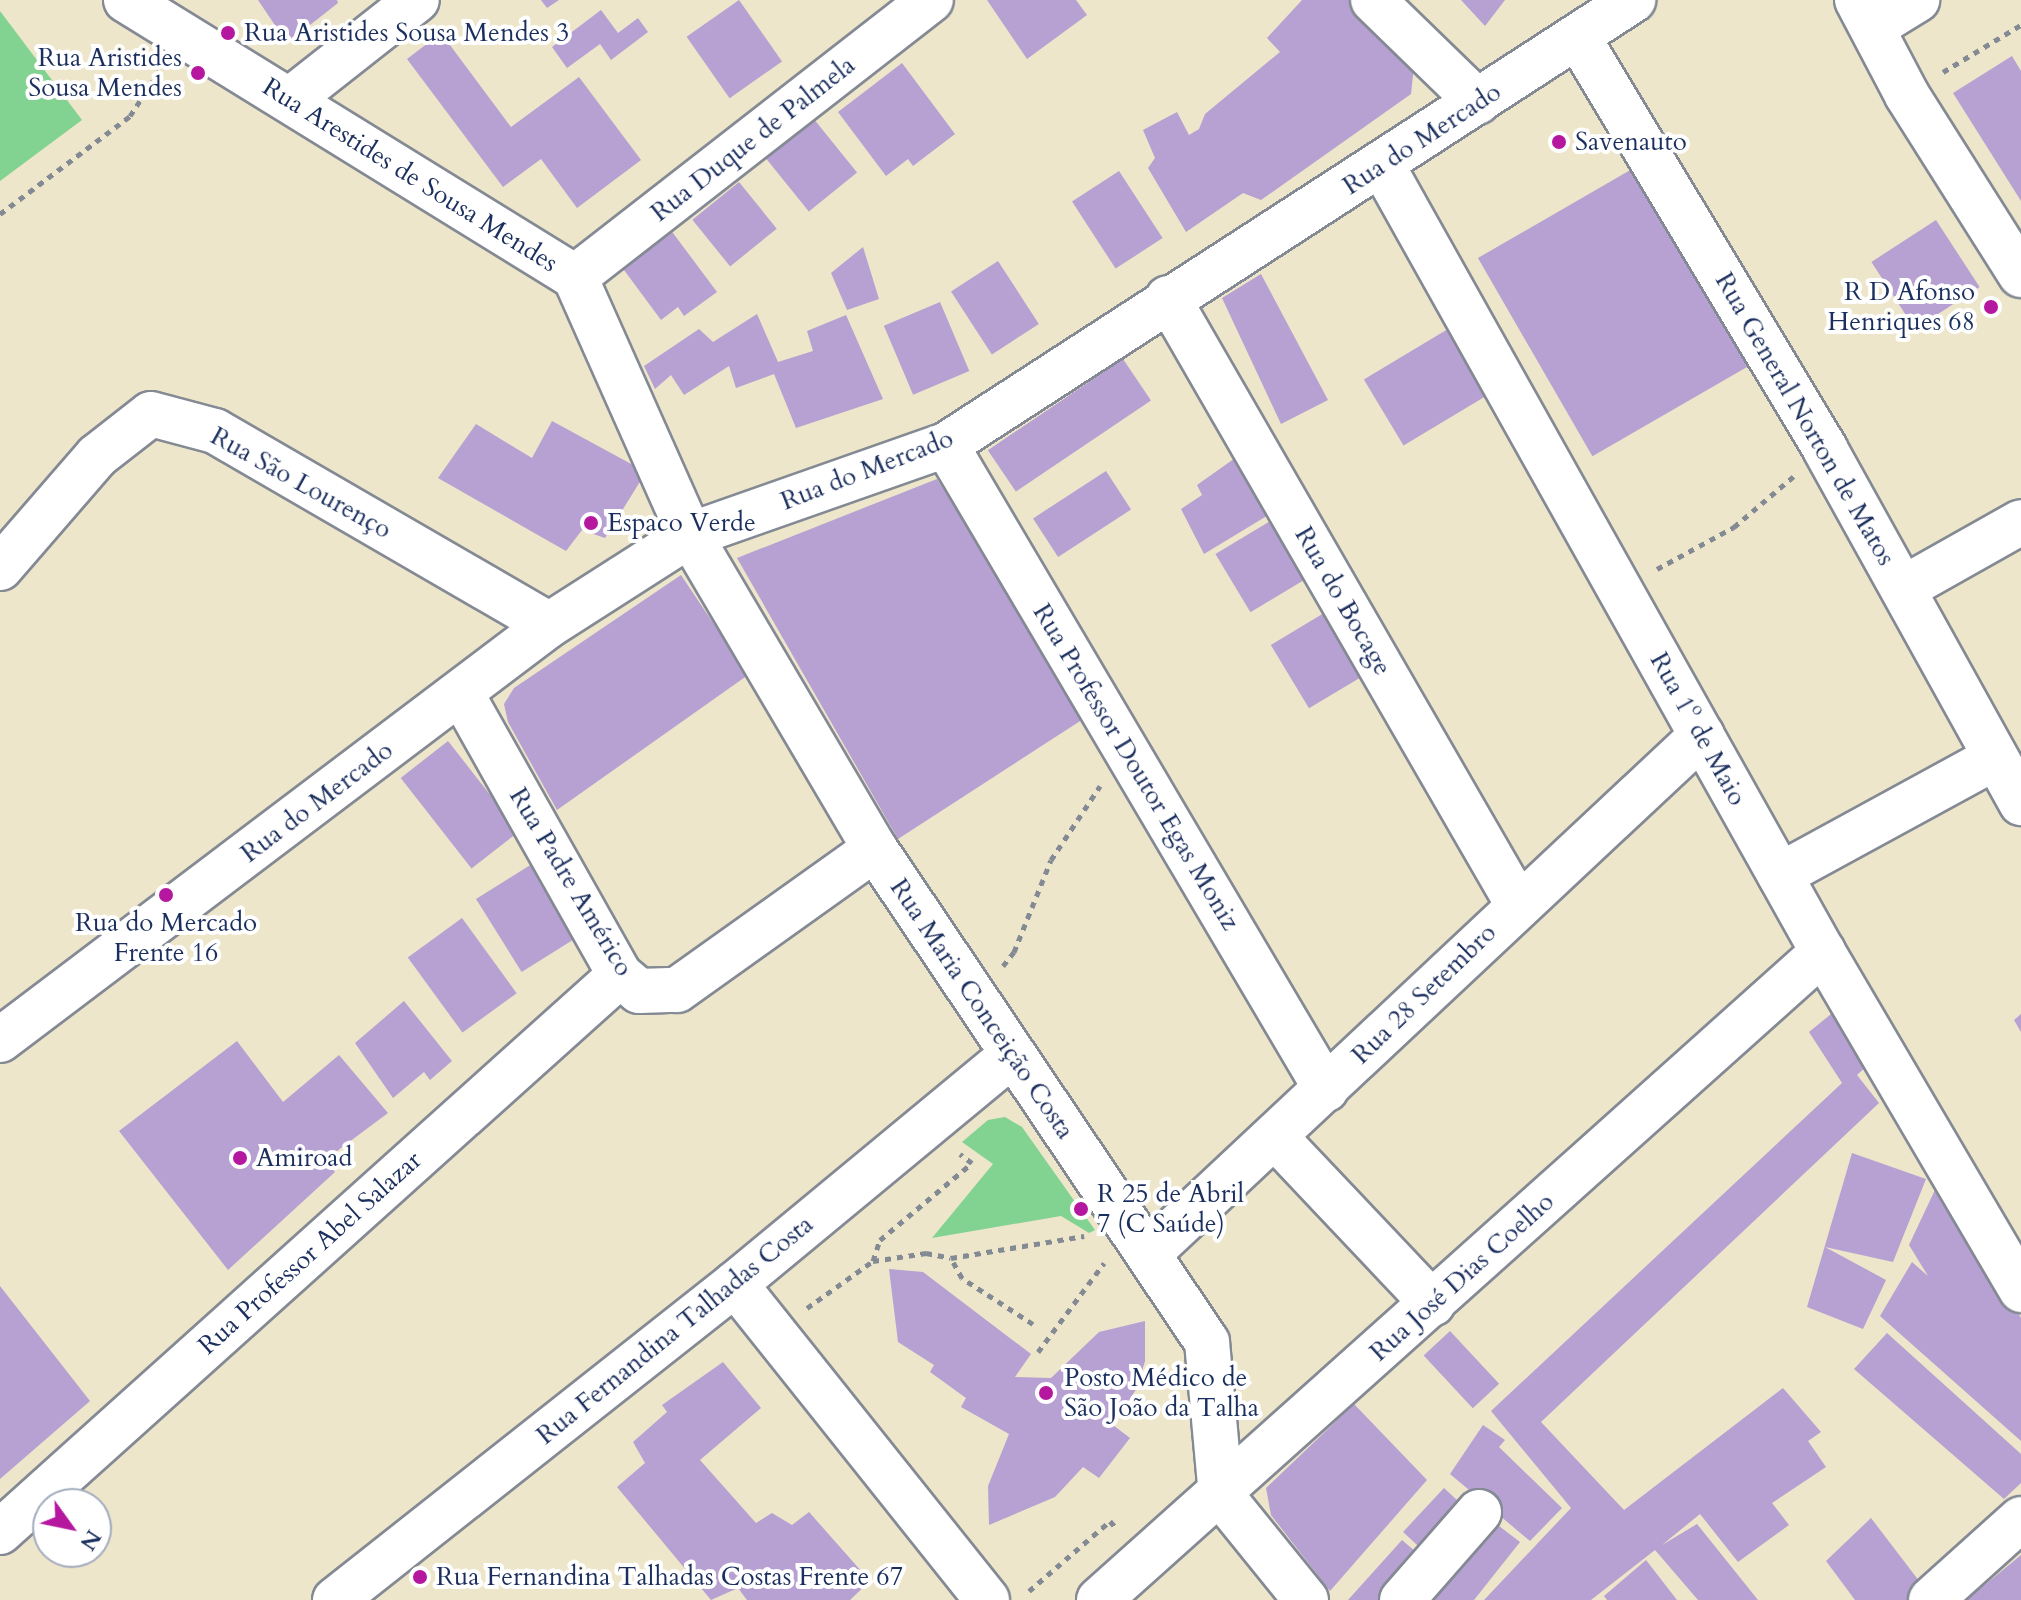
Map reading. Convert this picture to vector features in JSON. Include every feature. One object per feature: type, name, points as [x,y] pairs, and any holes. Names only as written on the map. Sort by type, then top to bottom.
[{"type":"street","name":"Rua Arestides de Sousa Mendes","points":[[126,0],[575,277],[690,535]]},
{"type":"street","points":[[291,99],[417,0]]},
{"type":"street","name":"Rua Duque de Palmela","points":[[575,277],[931,0]]},
{"type":"street","points":[[1373,0],[1478,102]]},
{"type":"street","name":"Rua do Mercado","points":[[0,1040],[549,625],[690,535],[946,445],[1168,298],[1579,39],[1633,0]]},
{"type":"street","points":[[1917,0],[1865,13],[1907,95],[2021,275]]},
{"type":"street","name":"Rua General Norton de Matos","points":[[1579,39],[1825,449],[2021,803]]},
{"type":"street","name":"Rua 1º de Maio","points":[[1382,165],[1823,952],[2021,1290]]},
{"type":"street","name":"Rua do Bocage","points":[[1168,298],[1517,903]]},
{"type":"street","name":"Rua São Lourenço","points":[[0,568],[97,456],[151,414],[215,431],[549,625]]},
{"type":"street","name":"Rua Professor Doutor Egas Moniz","points":[[946,445],[1326,1089]]},
{"type":"street","points":[[1904,588],[2021,522]]},
{"type":"street","name":"Rua Maria Conceição Costa","points":[[690,535],[875,849],[1011,1056],[1130,1252],[1207,1342],[1221,1495]]},
{"type":"street","name":"Rua Padre Américo","points":[[461,693],[620,975],[639,991],[677,990],[875,849]]},
{"type":"street","name":"Rua 28 Setembro","points":[[1130,1252],[1276,1138],[1517,903],[1702,735]]},
{"type":"street","points":[[1780,875],[1995,758]]},
{"type":"street","name":"Rua José Dias Coelho","points":[[1099,1600],[1221,1495],[1823,952]]},
{"type":"street","name":"Rua Professor Abel Salazar","points":[[0,1532],[620,975]]},
{"type":"street","name":"Rua Fernandina Talhadas Costa","points":[[335,1600],[735,1284],[1011,1056]]},
{"type":"street","points":[[1276,1138],[1433,1304]]},
{"type":"street","points":[[735,1284],[987,1600]]},
{"type":"street","points":[[1221,1495],[1306,1600]]},
{"type":"street","points":[[1402,1600],[1479,1512]]},
{"type":"street","points":[[1931,1600],[2021,1519]]},
{"type":"path","points":[[1907,95],[2021,25]]},
{"type":"path","points":[[0,214],[130,116],[182,35]]},
{"type":"path","points":[[1620,589],[1734,527],[1825,449]]},
{"type":"path","points":[[972,997],[1014,952],[1051,860],[1093,792],[1132,760]]},
{"type":"path","points":[[873,1261],[880,1240],[972,1163],[949,1146]]},
{"type":"path","points":[[793,1305],[805,1310],[873,1261],[926,1253],[951,1258],[1087,1235]]},
{"type":"path","points":[[1038,1352],[1130,1252]]},
{"type":"path","points":[[951,1258],[962,1278],[1033,1324]]},
{"type":"path","points":[[1018,1600],[1110,1521],[1124,1537]]},
{"type":"green space","points":[[0,11],[82,120],[0,181]]},
{"type":"green space","points":[[1005,1117],[1022,1127],[1095,1230],[1089,1233],[1061,1216],[932,1238],[993,1164],[962,1142],[988,1120]]},
{"type":"building","points":[[258,0],[337,0],[338,3],[287,43]]},
{"type":"building","points":[[541,0],[559,0],[547,8]]},
{"type":"building","points":[[739,0],[782,61],[730,98],[687,37]]},
{"type":"building","points":[[987,0],[1076,0],[1087,15],[1027,59]]},
{"type":"building","points":[[1302,0],[1349,0],[1415,57],[1411,94],[1261,200],[1243,193],[1186,232],[1148,168],[1155,158],[1143,130],[1177,112],[1189,135],[1199,129],[1205,114],[1280,52],[1267,38]]},
{"type":"building","points":[[1461,0],[1505,0],[1485,26]]},
{"type":"building","points":[[601,10],[618,33],[638,18],[648,32],[611,60],[600,44],[567,68],[552,47]]},
{"type":"building","points":[[441,33],[511,127],[579,77],[641,160],[577,208],[541,159],[503,187],[407,59]]},
{"type":"building","points":[[2012,56],[2021,71],[2021,201],[1953,93]]},
{"type":"building","points":[[902,63],[955,134],[913,166],[908,159],[886,176],[838,112]]},
{"type":"building","points":[[813,118],[857,172],[809,211],[765,157]]},
{"type":"building","points":[[1639,165],[1754,363],[1592,456],[1478,258]]},
{"type":"building","points":[[1119,171],[1163,238],[1116,269],[1072,201]]},
{"type":"building","points":[[739,182],[777,229],[730,266],[692,220]]},
{"type":"building","points":[[1936,220],[1980,287],[1915,329],[1871,262]]},
{"type":"building","points":[[670,229],[717,292],[684,316],[678,307],[661,320],[621,266]]},
{"type":"building","points":[[863,247],[879,299],[847,310],[831,273]]},
{"type":"building","points":[[998,261],[1039,324],[992,354],[951,291]]},
{"type":"building","points":[[1261,274],[1328,400],[1281,424],[1222,298]]},
{"type":"building","points":[[940,302],[969,371],[913,395],[884,326]]},
{"type":"building","points":[[757,314],[778,362],[813,351],[807,331],[846,315],[883,399],[796,428],[774,374],[736,388],[729,366],[684,395],[671,375],[655,389],[644,366],[699,329],[713,342]]},
{"type":"building","points":[[1453,326],[1493,392],[1404,446],[1364,380]]},
{"type":"building","points":[[1123,359],[1151,400],[1016,492],[988,450]]},
{"type":"building","points":[[552,421],[646,472],[605,538],[582,530],[566,551],[438,478],[476,424],[532,458]]},
{"type":"building","points":[[1238,456],[1270,514],[1204,554],[1181,509],[1202,495],[1197,485]]},
{"type":"building","points":[[1106,471],[1131,510],[1058,557],[1033,518]]},
{"type":"building","points":[[937,479],[1091,714],[898,839],[737,558]]},
{"type":"building","points":[[1272,520],[1307,578],[1250,612],[1215,554]]},
{"type":"building","points":[[681,575],[748,675],[557,810],[508,722],[504,704],[514,688]]},
{"type":"building","points":[[1324,613],[1362,676],[1309,708],[1271,645]]},
{"type":"building","points":[[448,741],[519,832],[472,869],[401,778]]},
{"type":"building","points":[[532,864],[578,937],[522,972],[476,899]]},
{"type":"building","points":[[462,918],[517,993],[462,1033],[408,957]]},
{"type":"building","points":[[404,1001],[452,1061],[430,1080],[424,1072],[393,1098],[355,1043]]},
{"type":"building","points":[[1836,1010],[1870,1063],[1857,1075],[1879,1103],[1541,1422],[1624,1510],[1783,1388],[1821,1432],[1808,1441],[1826,1467],[1772,1503],[1789,1525],[1738,1562],[1700,1514],[1662,1545],[1697,1524],[1758,1600],[1698,1600],[1655,1550],[1591,1600],[1484,1600],[1571,1508],[1491,1411],[1842,1083],[1809,1032]]},
{"type":"building","points":[[2021,1014],[2021,1032],[2014,1020]]},
{"type":"building","points":[[237,1041],[283,1102],[339,1055],[388,1113],[325,1160],[335,1172],[228,1270],[119,1131]]},
{"type":"building","points":[[1852,1153],[1926,1179],[1893,1262],[1825,1247],[1886,1280],[1863,1329],[1807,1307]]},
{"type":"building","points":[[1942,1175],[2021,1318],[2021,1441],[1880,1316],[1912,1262],[1928,1276],[1909,1245]]},
{"type":"building","name":"Posto Médico de São João da Talha","points":[[889,1269],[923,1272],[1031,1354],[1015,1377],[1051,1378],[1099,1332],[1145,1321],[1145,1361],[1137,1388],[1113,1425],[1130,1438],[1099,1478],[1083,1467],[1055,1497],[989,1525],[988,1486],[1009,1434],[961,1407],[966,1398],[930,1372],[934,1365],[898,1342]]},
{"type":"building","points":[[0,1286],[90,1401],[0,1479]]},
{"type":"building","points":[[1450,1331],[1499,1384],[1473,1408],[1424,1356]]},
{"type":"building","points":[[1887,1333],[2021,1454],[2021,1483],[2004,1499],[1854,1369]]},
{"type":"building","points":[[723,1362],[761,1408],[700,1460],[756,1523],[772,1513],[792,1525],[809,1512],[870,1581],[850,1600],[747,1600],[738,1588],[711,1600],[617,1487],[645,1463],[633,1442],[667,1412],[662,1405]]},
{"type":"building","points":[[1354,1404],[1427,1480],[1330,1591],[1271,1515],[1266,1488]]},
{"type":"building","points":[[1483,1425],[1505,1440],[1499,1447],[1562,1508],[1530,1541],[1450,1474]]},
{"type":"building","points":[[1444,1488],[1474,1516],[1433,1560],[1403,1532]]},
{"type":"building","points":[[1486,1516],[1520,1542],[1474,1600],[1413,1600]]},
{"type":"building","points":[[1871,1518],[1926,1590],[1913,1600],[1855,1600],[1826,1561]]},
{"type":"building","points":[[1402,1540],[1430,1564],[1398,1600],[1348,1600]]},
{"type":"building","points":[[2021,1555],[2021,1600],[1966,1600],[1987,1583]]},
{"type":"building","points":[[1646,1560],[1677,1600],[1607,1600],[1604,1596]]},
{"type":"place","name":"Rua Aristides Sousa Mendes 3","points":[[228,33]]},
{"type":"place","name":"Rua Aristides Sousa Mendes","points":[[198,73]]},
{"type":"place","name":"Savenauto","points":[[1559,142]]},
{"type":"place","name":"R D Afonso Henriques 68","points":[[1991,307]]},
{"type":"place","name":"Espaco Verde","points":[[591,523]]},
{"type":"place","name":"Rua do Mercado Frente 16","points":[[166,895]]},
{"type":"place","name":"Amiroad","points":[[240,1158]]},
{"type":"place","name":"R 25 de Abril 7 (C Saúde)","points":[[1081,1209]]},
{"type":"place","name":"Posto Médico de São João da Talha","points":[[1046,1393]]},
{"type":"place","name":"Rua Fernandina Talhadas Costas Frente 67","points":[[420,1577]]}]
